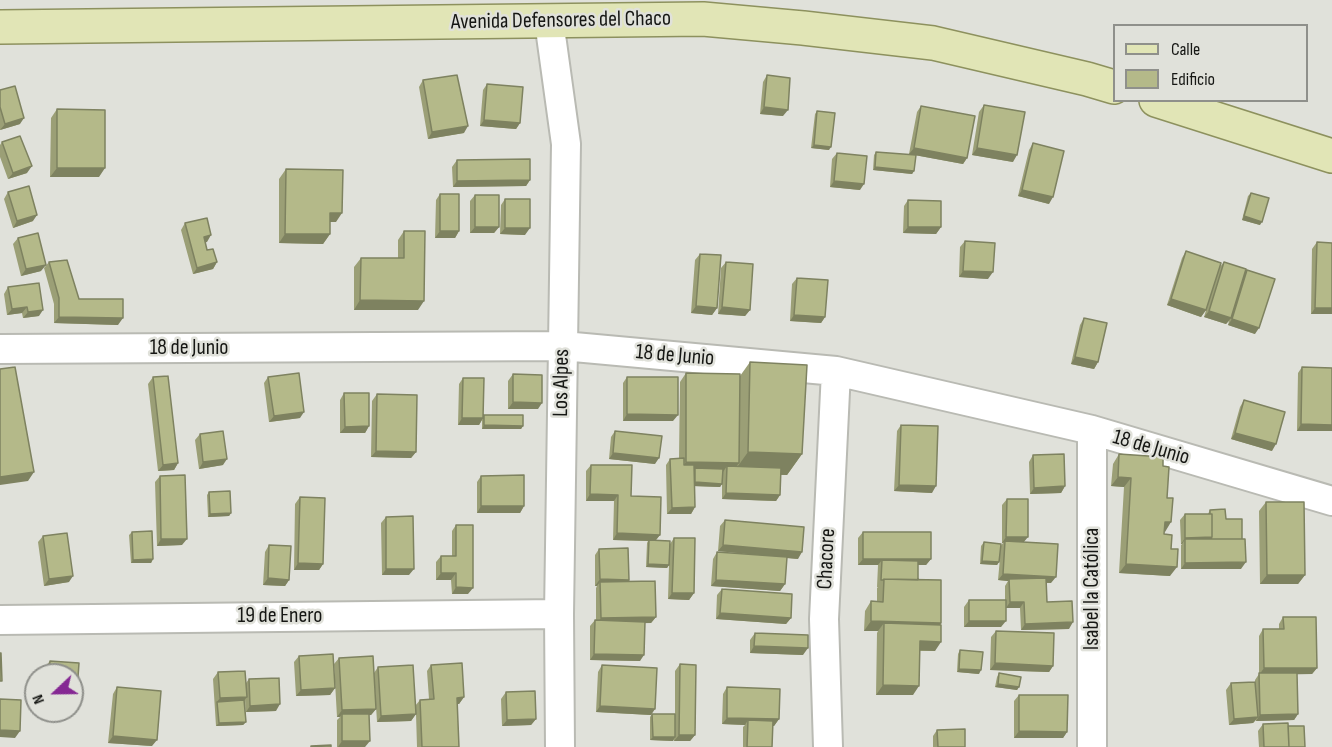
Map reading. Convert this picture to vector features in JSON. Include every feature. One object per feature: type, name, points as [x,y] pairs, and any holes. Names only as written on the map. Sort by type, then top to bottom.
[{"type":"main road","name":"Avenida Defensores del Chaco","points":[[0,27],[549,21],[704,10],[803,28],[933,43],[1113,87]]},
{"type":"main road","points":[[1162,102],[1332,156]]},
{"type":"street","name":"Los Alpes","points":[[549,21],[566,144],[559,614],[560,747]]},
{"type":"street","name":"18 de Junio","points":[[0,349],[563,346],[836,371],[1092,430],[1332,501]]},
{"type":"street","name":"Chacore","points":[[828,747],[824,619],[836,371]]},
{"type":"street","name":"Isabel la Católica","points":[[1092,430],[1092,747]]},
{"type":"street","name":"19 de Enero","points":[[0,620],[559,614]]},
{"type":"building","points":[[457,75],[468,126],[432,132],[423,80]]},
{"type":"building","points":[[767,75],[790,78],[788,110],[764,107]]},
{"type":"building","points":[[487,84],[523,87],[520,123],[484,120]]},
{"type":"building","points":[[15,86],[24,118],[5,124],[0,107],[0,90]]},
{"type":"building","points":[[984,105],[1025,112],[1017,155],[977,148]]},
{"type":"building","points":[[921,106],[975,116],[967,158],[914,148]]},
{"type":"building","points":[[57,109],[105,110],[105,168],[57,168]]},
{"type":"building","points":[[817,111],[835,113],[831,147],[814,145]]},
{"type":"building","points":[[20,136],[32,166],[13,173],[2,142]]},
{"type":"building","points":[[1033,143],[1064,151],[1053,197],[1022,190]]},
{"type":"building","points":[[876,152],[916,155],[914,171],[875,167]]},
{"type":"building","points":[[837,153],[867,156],[864,184],[834,181]]},
{"type":"building","points":[[530,159],[530,180],[457,181],[457,160]]},
{"type":"building","points":[[286,169],[343,170],[342,213],[330,213],[330,234],[285,234]]},
{"type":"building","points":[[29,186],[37,215],[17,221],[8,192]]},
{"type":"building","points":[[1251,193],[1269,198],[1262,222],[1244,216]]},
{"type":"building","points":[[440,194],[459,194],[459,231],[440,231]]},
{"type":"building","points":[[475,195],[499,195],[499,227],[475,227]]},
{"type":"building","points":[[505,199],[530,199],[530,228],[505,228]]},
{"type":"building","points":[[908,200],[941,201],[941,227],[908,227]]},
{"type":"building","points":[[207,218],[211,235],[204,237],[207,250],[213,249],[217,262],[197,268],[185,223]]},
{"type":"building","points":[[404,231],[425,231],[424,301],[360,300],[361,258],[404,258]]},
{"type":"building","points":[[38,233],[46,265],[26,269],[18,238]]},
{"type":"building","points":[[965,241],[995,243],[993,272],[963,271]]},
{"type":"building","points":[[1317,242],[1332,243],[1332,308],[1315,308]]},
{"type":"building","points":[[1186,251],[1221,263],[1206,310],[1171,299]]},
{"type":"building","points":[[700,254],[721,255],[717,308],[696,306]]},
{"type":"building","points":[[67,260],[79,299],[123,299],[123,318],[59,317],[59,298],[49,262]]},
{"type":"building","points":[[726,262],[753,264],[750,310],[722,307]]},
{"type":"building","points":[[1224,262],[1246,269],[1231,318],[1209,311]]},
{"type":"building","points":[[1247,270],[1275,279],[1259,328],[1232,319]]},
{"type":"building","points":[[797,278],[828,280],[825,317],[794,315]]},
{"type":"building","points":[[39,283],[43,310],[28,312],[27,307],[12,309],[8,287]]},
{"type":"building","points":[[1084,318],[1107,323],[1098,362],[1075,357]]},
{"type":"building","points":[[750,362],[807,365],[802,454],[748,452]]},
{"type":"building","points":[[15,367],[34,472],[0,477],[0,369]]},
{"type":"building","points":[[1302,367],[1332,368],[1332,425],[1301,424]]},
{"type":"building","points":[[299,373],[304,412],[274,416],[268,377]]},
{"type":"building","points":[[686,373],[740,374],[739,463],[686,462]]},
{"type":"building","points":[[513,374],[542,375],[542,403],[513,402]]},
{"type":"building","points":[[168,376],[178,463],[163,465],[153,377]]},
{"type":"building","points":[[627,377],[678,377],[678,415],[627,414]]},
{"type":"building","points":[[463,378],[484,378],[483,418],[462,418]]},
{"type":"building","points":[[344,393],[369,393],[369,426],[345,427]]},
{"type":"building","points":[[377,394],[417,395],[416,452],[376,451]]},
{"type":"building","points":[[1244,400],[1285,412],[1276,444],[1235,433]]},
{"type":"building","points":[[484,415],[523,415],[523,426],[484,425]]},
{"type":"building","points":[[901,425],[938,426],[936,486],[899,485]]},
{"type":"building","points":[[223,431],[227,459],[203,462],[200,434]]},
{"type":"building","points":[[615,431],[662,436],[659,458],[613,453]]},
{"type":"building","points":[[1064,454],[1065,486],[1034,488],[1033,455]]},
{"type":"building","points":[[1119,454],[1163,457],[1163,466],[1169,467],[1167,498],[1173,498],[1171,522],[1165,522],[1164,534],[1172,535],[1171,549],[1178,549],[1177,567],[1126,564],[1131,478],[1118,477]]},
{"type":"building","points":[[684,458],[684,465],[694,465],[695,507],[672,508],[670,459]]},
{"type":"building","points":[[591,465],[632,465],[631,496],[661,497],[660,535],[617,533],[618,495],[590,494]]},
{"type":"building","points":[[727,466],[781,468],[780,495],[726,493]]},
{"type":"building","points":[[695,468],[723,469],[722,484],[695,482]]},
{"type":"building","points":[[185,475],[187,539],[161,539],[160,476]]},
{"type":"building","points":[[524,475],[524,506],[481,506],[481,476]]},
{"type":"building","points":[[230,491],[231,513],[210,514],[209,492]]},
{"type":"building","points":[[300,497],[325,498],[323,564],[298,563]]},
{"type":"building","points":[[1007,499],[1028,499],[1028,537],[1006,537]]},
{"type":"building","points":[[1266,502],[1304,502],[1305,575],[1267,575]]},
{"type":"building","points":[[1225,509],[1226,519],[1242,519],[1242,539],[1211,539],[1212,514],[1210,510]]},
{"type":"building","points":[[1185,514],[1212,514],[1212,537],[1185,538]]},
{"type":"building","points":[[413,516],[414,569],[386,569],[386,517]]},
{"type":"building","points":[[725,520],[804,527],[802,552],[723,545]]},
{"type":"building","points":[[456,525],[473,525],[473,588],[456,587],[456,573],[441,573],[441,556],[456,556]]},
{"type":"building","points":[[152,531],[153,559],[133,560],[132,532]]},
{"type":"building","points":[[863,532],[931,532],[931,559],[863,559]]},
{"type":"building","points":[[67,533],[73,576],[49,579],[43,536]]},
{"type":"building","points":[[674,538],[695,538],[694,593],[672,593]]},
{"type":"building","points":[[1185,539],[1245,539],[1246,562],[1185,563]]},
{"type":"building","points":[[649,540],[670,541],[669,565],[648,564]]},
{"type":"building","points":[[1005,541],[1058,544],[1056,577],[1003,574]]},
{"type":"building","points":[[984,542],[1001,544],[999,562],[982,561]]},
{"type":"building","points":[[269,545],[291,546],[289,580],[268,578]]},
{"type":"building","points":[[628,548],[629,580],[600,579],[599,549]]},
{"type":"building","points":[[717,552],[787,557],[785,584],[716,580]]},
{"type":"building","points":[[882,560],[918,561],[918,580],[881,580]]},
{"type":"building","points":[[1046,578],[1047,602],[1072,601],[1073,622],[1025,624],[1024,602],[1010,602],[1009,579]]},
{"type":"building","points":[[884,579],[941,580],[941,623],[871,621],[871,601],[883,602]]},
{"type":"building","points":[[655,581],[656,617],[601,618],[600,582]]},
{"type":"building","points":[[722,589],[792,594],[791,618],[720,613]]},
{"type":"building","points":[[969,600],[1006,600],[1006,621],[969,621]]},
{"type":"building","points":[[1283,617],[1316,617],[1317,668],[1264,668],[1263,629],[1284,629]]},
{"type":"building","points":[[595,620],[645,622],[644,655],[594,654]]},
{"type":"building","points":[[884,623],[941,625],[941,642],[920,641],[919,686],[883,685]]},
{"type":"building","points":[[996,631],[1054,633],[1053,666],[995,663]]},
{"type":"building","points":[[755,633],[808,635],[808,648],[754,646]]},
{"type":"building","points":[[960,650],[983,652],[981,670],[959,669]]},
{"type":"building","points":[[1,653],[2,681],[0,681]]},
{"type":"building","points":[[333,654],[335,688],[301,690],[299,656]]},
{"type":"building","points":[[373,656],[376,709],[342,710],[339,658]]},
{"type":"building","points":[[50,661],[79,663],[50,663]]},
{"type":"building","points":[[462,663],[464,697],[457,698],[459,747],[422,747],[420,700],[434,699],[431,665]]},
{"type":"building","points":[[680,664],[696,665],[695,735],[679,735]]},
{"type":"building","points":[[413,665],[416,714],[381,716],[378,667]]},
{"type":"building","points":[[602,665],[657,668],[655,709],[600,706]]},
{"type":"building","points":[[245,671],[247,697],[220,698],[218,672]]},
{"type":"building","points":[[999,673],[1021,677],[1019,687],[998,684]]},
{"type":"building","points":[[1259,673],[1297,673],[1298,714],[1260,715]]},
{"type":"building","points":[[279,678],[280,704],[250,706],[249,679]]},
{"type":"building","points":[[1255,682],[1258,717],[1234,719],[1231,683]]},
{"type":"building","points":[[117,687],[161,691],[157,740],[113,736]]},
{"type":"building","points":[[727,687],[780,689],[779,719],[727,718]]},
{"type":"building","points":[[535,691],[536,719],[507,720],[506,692]]},
{"type":"building","points":[[1019,695],[1068,695],[1067,732],[1019,731]]},
{"type":"building","points":[[0,699],[21,700],[20,731],[0,730]]},
{"type":"building","points":[[244,700],[246,722],[219,723],[217,702]]},
{"type":"building","points":[[342,714],[369,714],[370,741],[342,741]]},
{"type":"building","points":[[652,714],[675,714],[675,737],[653,737]]},
{"type":"building","points":[[748,720],[773,721],[772,747],[747,747]]},
{"type":"building","points":[[1288,723],[1289,747],[1264,747],[1263,724]]},
{"type":"building","points":[[1288,726],[1304,726],[1305,747],[1289,747]]},
{"type":"building","points":[[965,729],[965,747],[938,747],[937,730]]},
{"type":"building","points":[[331,745],[331,747],[311,747],[311,746]]}]
